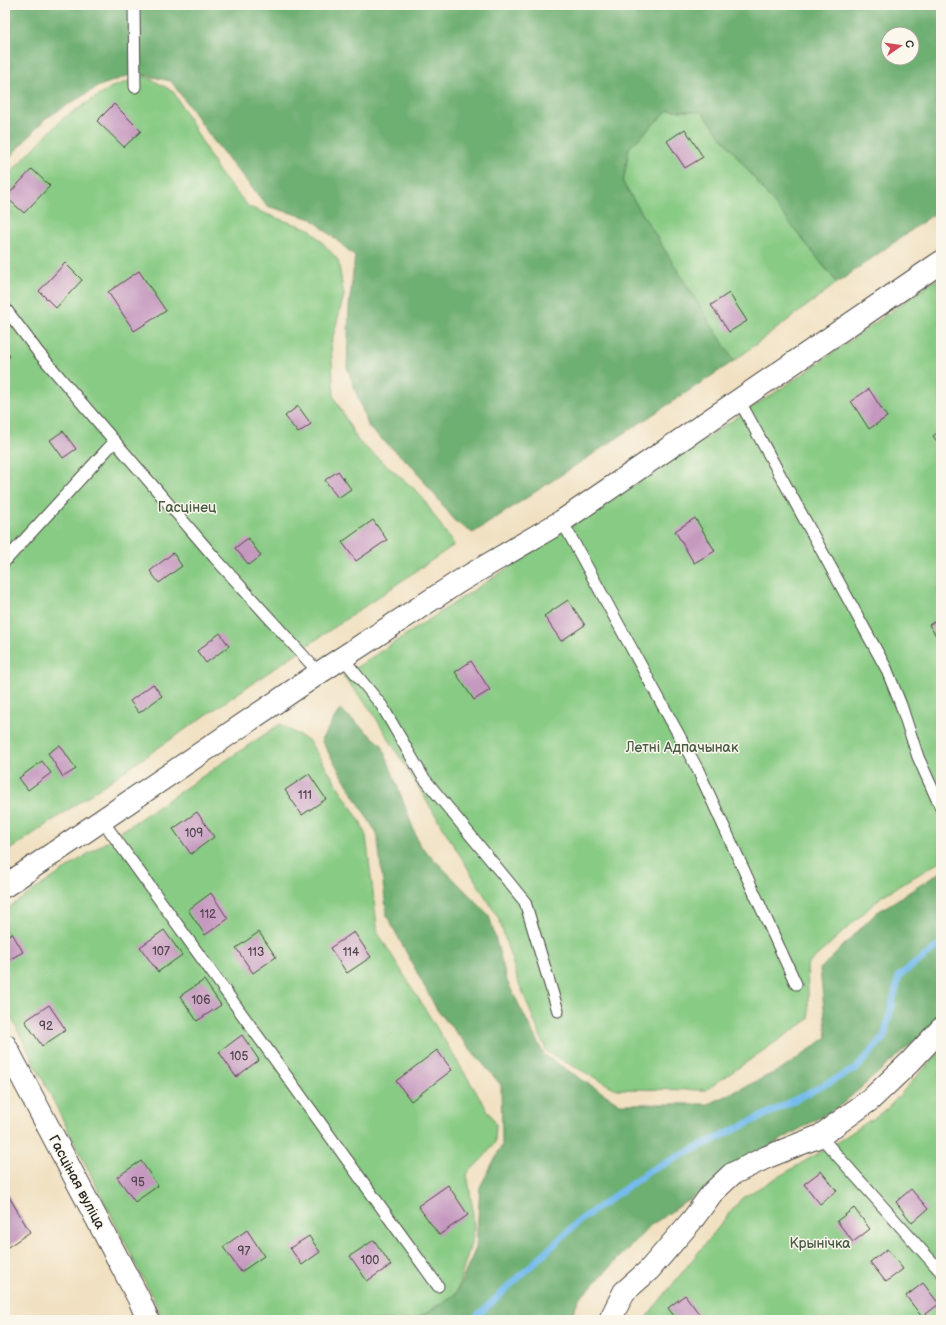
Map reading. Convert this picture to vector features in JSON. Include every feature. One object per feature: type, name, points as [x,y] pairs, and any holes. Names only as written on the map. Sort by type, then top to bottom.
[{"type":"street","points":[[5,886],[318,672],[460,582],[562,520],[941,262]]},
{"type":"street","points":[[610,1320],[624,1292],[649,1270],[693,1219],[712,1193],[732,1174],[767,1157],[820,1136],[870,1100],[941,1030]]},
{"type":"street","name":"Гасціная вуліца","points":[[5,1045],[139,1299],[148,1320]]},
{"type":"lane","points":[[134,5],[135,87]]},
{"type":"lane","points":[[5,308],[38,352],[216,558],[318,672]]},
{"type":"lane","points":[[739,400],[886,668],[901,705],[918,757],[941,808]]},
{"type":"lane","points":[[5,562],[115,441]]},
{"type":"lane","points":[[562,520],[698,770],[796,984]]},
{"type":"lane","points":[[342,657],[382,706],[423,776],[525,902],[558,1011]]},
{"type":"lane","points":[[102,820],[438,1286]]},
{"type":"lane","points":[[820,1136],[941,1272]]},
{"type":"green space","points":[[5,5],[941,5],[941,209],[837,283],[702,112],[668,110],[629,148],[623,183],[734,361],[473,533],[456,522],[411,465],[369,428],[347,367],[349,307],[355,256],[312,219],[267,206],[213,140],[171,81],[136,73],[99,86],[46,118],[5,162]]},
{"type":"green space","name":"Гасцінец","points":[[145,76],[173,91],[219,172],[249,207],[310,229],[338,260],[344,295],[331,344],[334,397],[358,441],[419,493],[454,545],[5,853],[5,178],[62,119],[112,87]]},
{"type":"green space","points":[[668,110],[702,112],[837,283],[734,361],[623,183],[629,148]]},
{"type":"green space","name":"Летні Адпачынак","points":[[941,276],[941,861],[882,896],[807,965],[809,1019],[706,1090],[616,1089],[547,1052],[518,981],[499,919],[371,710],[343,676],[803,374]]},
{"type":"green space","points":[[340,709],[382,745],[419,844],[489,915],[507,981],[544,1055],[620,1104],[709,1104],[784,1068],[827,1037],[820,969],[876,913],[941,872],[941,1018],[840,1106],[765,1149],[651,1225],[579,1299],[569,1320],[415,1320],[456,1294],[476,1248],[480,1187],[502,1145],[501,1085],[437,1010],[387,916],[377,834],[321,740]]},
{"type":"green space","points":[[280,724],[309,741],[360,821],[366,836],[378,933],[496,1124],[495,1142],[485,1156],[467,1174],[474,1227],[472,1240],[456,1294],[415,1320],[164,1320],[5,1005],[5,910]]},
{"type":"green space","name":"Крынічка","points":[[941,1050],[941,1320],[644,1320],[742,1198],[836,1143],[887,1109]]},
{"type":"building","points":[[114,104],[141,131],[124,147],[97,121]]},
{"type":"building","points":[[685,129],[703,157],[685,168],[667,141]]},
{"type":"building","points":[[32,169],[50,186],[24,213],[6,197]]},
{"type":"building","points":[[65,263],[82,280],[56,308],[39,291]]},
{"type":"building","points":[[139,271],[166,311],[134,331],[108,292]]},
{"type":"building","points":[[729,293],[747,321],[729,332],[711,305]]},
{"type":"building","points":[[5,351],[10,356],[5,362]]},
{"type":"building","points":[[869,389],[887,417],[869,429],[851,401]]},
{"type":"building","points":[[298,406],[311,424],[298,433],[285,416]]},
{"type":"building","points":[[941,430],[941,446],[933,436]]},
{"type":"building","points":[[63,431],[76,449],[63,458],[50,440]]},
{"type":"building","points":[[338,471],[351,489],[338,498],[325,480]]},
{"type":"building","points":[[695,518],[715,551],[694,563],[675,531]]},
{"type":"building","points":[[373,520],[387,540],[356,561],[342,542]]},
{"type":"building","points":[[248,538],[261,556],[249,565],[235,548]]},
{"type":"building","points":[[173,553],[182,566],[159,583],[150,571]]},
{"type":"building","points":[[568,600],[585,625],[561,641],[544,616]]},
{"type":"building","points":[[941,617],[941,643],[929,625]]},
{"type":"building","points":[[220,633],[229,646],[206,663],[197,651]]},
{"type":"building","points":[[471,661],[490,690],[474,700],[455,672]]},
{"type":"building","points":[[153,684],[162,696],[139,713],[130,701]]},
{"type":"building","points":[[60,745],[76,769],[63,777],[48,753]]},
{"type":"building","points":[[42,761],[51,773],[28,790],[19,778]]},
{"type":"building","points":[[309,774],[326,799],[302,815],[285,790]]},
{"type":"building","points":[[197,812],[214,837],[191,854],[173,829]]},
{"type":"building","points":[[211,893],[228,919],[205,935],[188,910]]},
{"type":"building","points":[[164,930],[182,955],[158,972],[140,947]]},
{"type":"building","points":[[259,932],[276,957],[253,973],[236,948]]},
{"type":"building","points":[[354,932],[371,957],[347,973],[330,948]]},
{"type":"building","points":[[12,933],[23,952],[5,962],[5,937]]},
{"type":"building","points":[[204,980],[221,1005],[197,1021],[180,996]]},
{"type":"building","points":[[49,1005],[66,1030],[42,1046],[25,1021]]},
{"type":"building","points":[[242,1035],[259,1060],[236,1077],[219,1052]]},
{"type":"building","points":[[437,1050],[452,1070],[411,1101],[396,1081]]},
{"type":"building","points":[[141,1161],[158,1186],[135,1202],[117,1177]]},
{"type":"building","points":[[821,1171],[837,1191],[820,1204],[804,1184]]},
{"type":"building","points":[[448,1185],[468,1215],[439,1235],[418,1206]]},
{"type":"building","points":[[911,1189],[928,1209],[912,1223],[896,1202]]},
{"type":"building","points":[[5,1190],[30,1232],[5,1249]]},
{"type":"building","points":[[854,1208],[870,1229],[853,1242],[837,1221]]},
{"type":"building","points":[[247,1230],[264,1256],[241,1272],[223,1247]]},
{"type":"building","points":[[309,1236],[320,1252],[302,1265],[290,1248]]},
{"type":"building","points":[[374,1240],[391,1265],[367,1281],[350,1256]]},
{"type":"building","points":[[887,1249],[903,1269],[886,1282],[870,1262]]},
{"type":"building","points":[[923,1283],[939,1304],[922,1317],[906,1296]]},
{"type":"building","points":[[685,1295],[700,1315],[694,1320],[677,1320],[668,1308]]},
{"type":"waterway","points":[[473,1320],[579,1221],[651,1170],[771,1112],[857,1068],[884,1037],[899,976],[941,944]]}]
